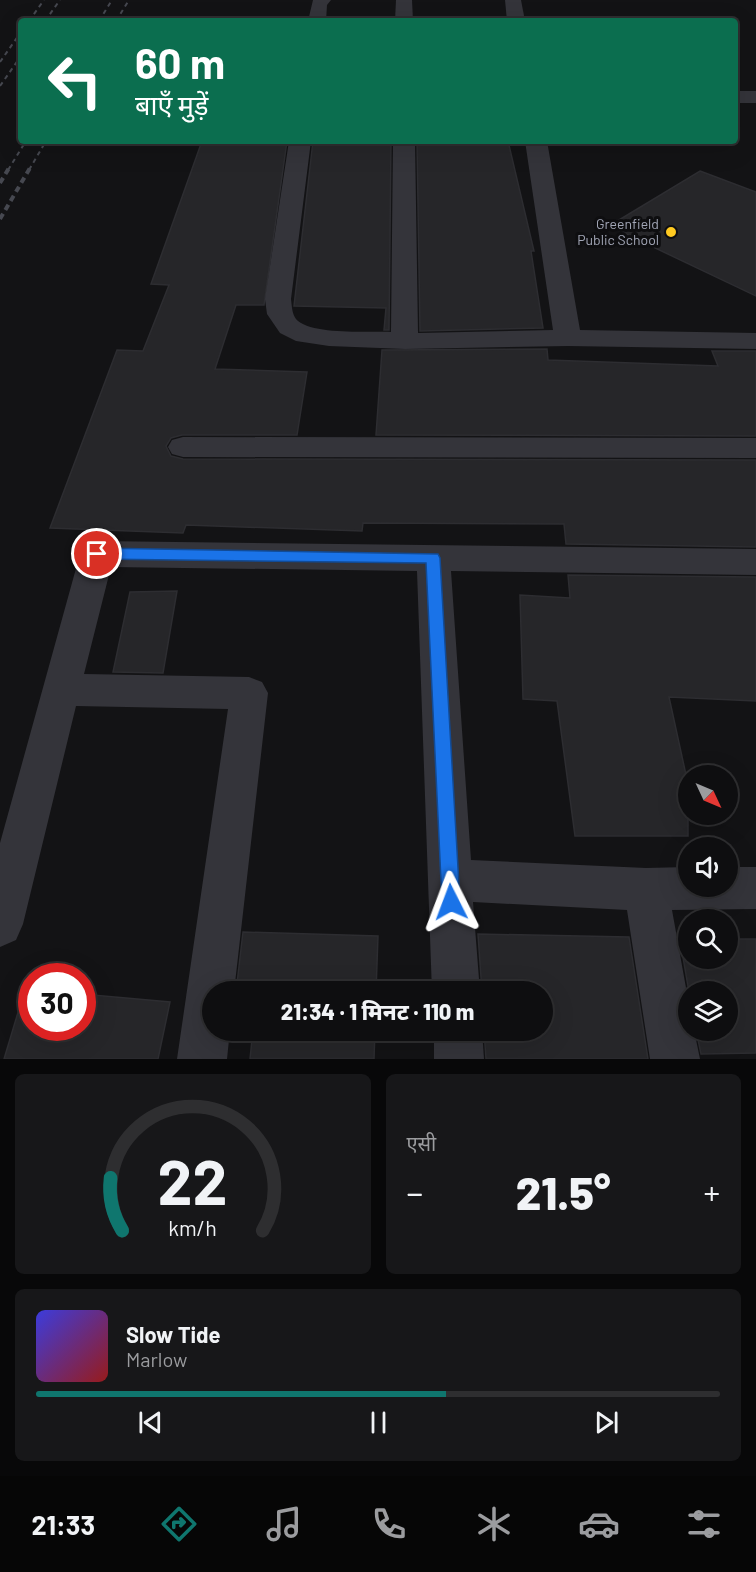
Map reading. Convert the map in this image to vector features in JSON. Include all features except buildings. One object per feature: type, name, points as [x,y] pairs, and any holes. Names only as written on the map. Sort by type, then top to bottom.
[{"type":"street","points":[[317,18],[319,4],[323,0]]},
{"type":"street","points":[[404,0],[404,18]]},
{"type":"street","points":[[513,0],[516,18]]},
{"type":"street","points":[[738,97],[756,97]]},
{"type":"street","points":[[300,144],[278,299],[280,314],[289,327],[306,335],[405,341],[568,338],[756,341]]},
{"type":"street","points":[[404,144],[405,341]]},
{"type":"street","points":[[536,144],[568,338]]},
{"type":"street","points":[[183,447],[756,448]]},
{"type":"street","points":[[0,924],[97,554],[756,562]]},
{"type":"street","points":[[433,558],[455,981]]},
{"type":"street","points":[[61,690],[249,693],[202,1059]]},
{"type":"street","points":[[450,880],[646,889],[756,888]]},
{"type":"street","points":[[646,889],[675,1059]]},
{"type":"street","points":[[458,1041],[459,1059]]},
{"type":"railway","points":[[31,18],[44,0]]},
{"type":"railway","points":[[47,18],[60,0]]},
{"type":"railway","points":[[101,18],[112,0]]},
{"type":"railway","points":[[118,18],[129,0]]},
{"type":"railway","points":[[0,62],[18,36]]},
{"type":"railway","points":[[0,86],[18,60]]},
{"type":"railway","points":[[8,170],[24,144]]},
{"type":"railway","points":[[29,170],[44,144]]},
{"type":"railway","points":[[0,183],[9,168]]},
{"type":"railway","points":[[0,219],[30,168]]},
{"type":"place","name":"Greenfield Public School","points":[[671,232]]},
{"type":"route","points":[[97,554],[433,558],[451,902]]}]
